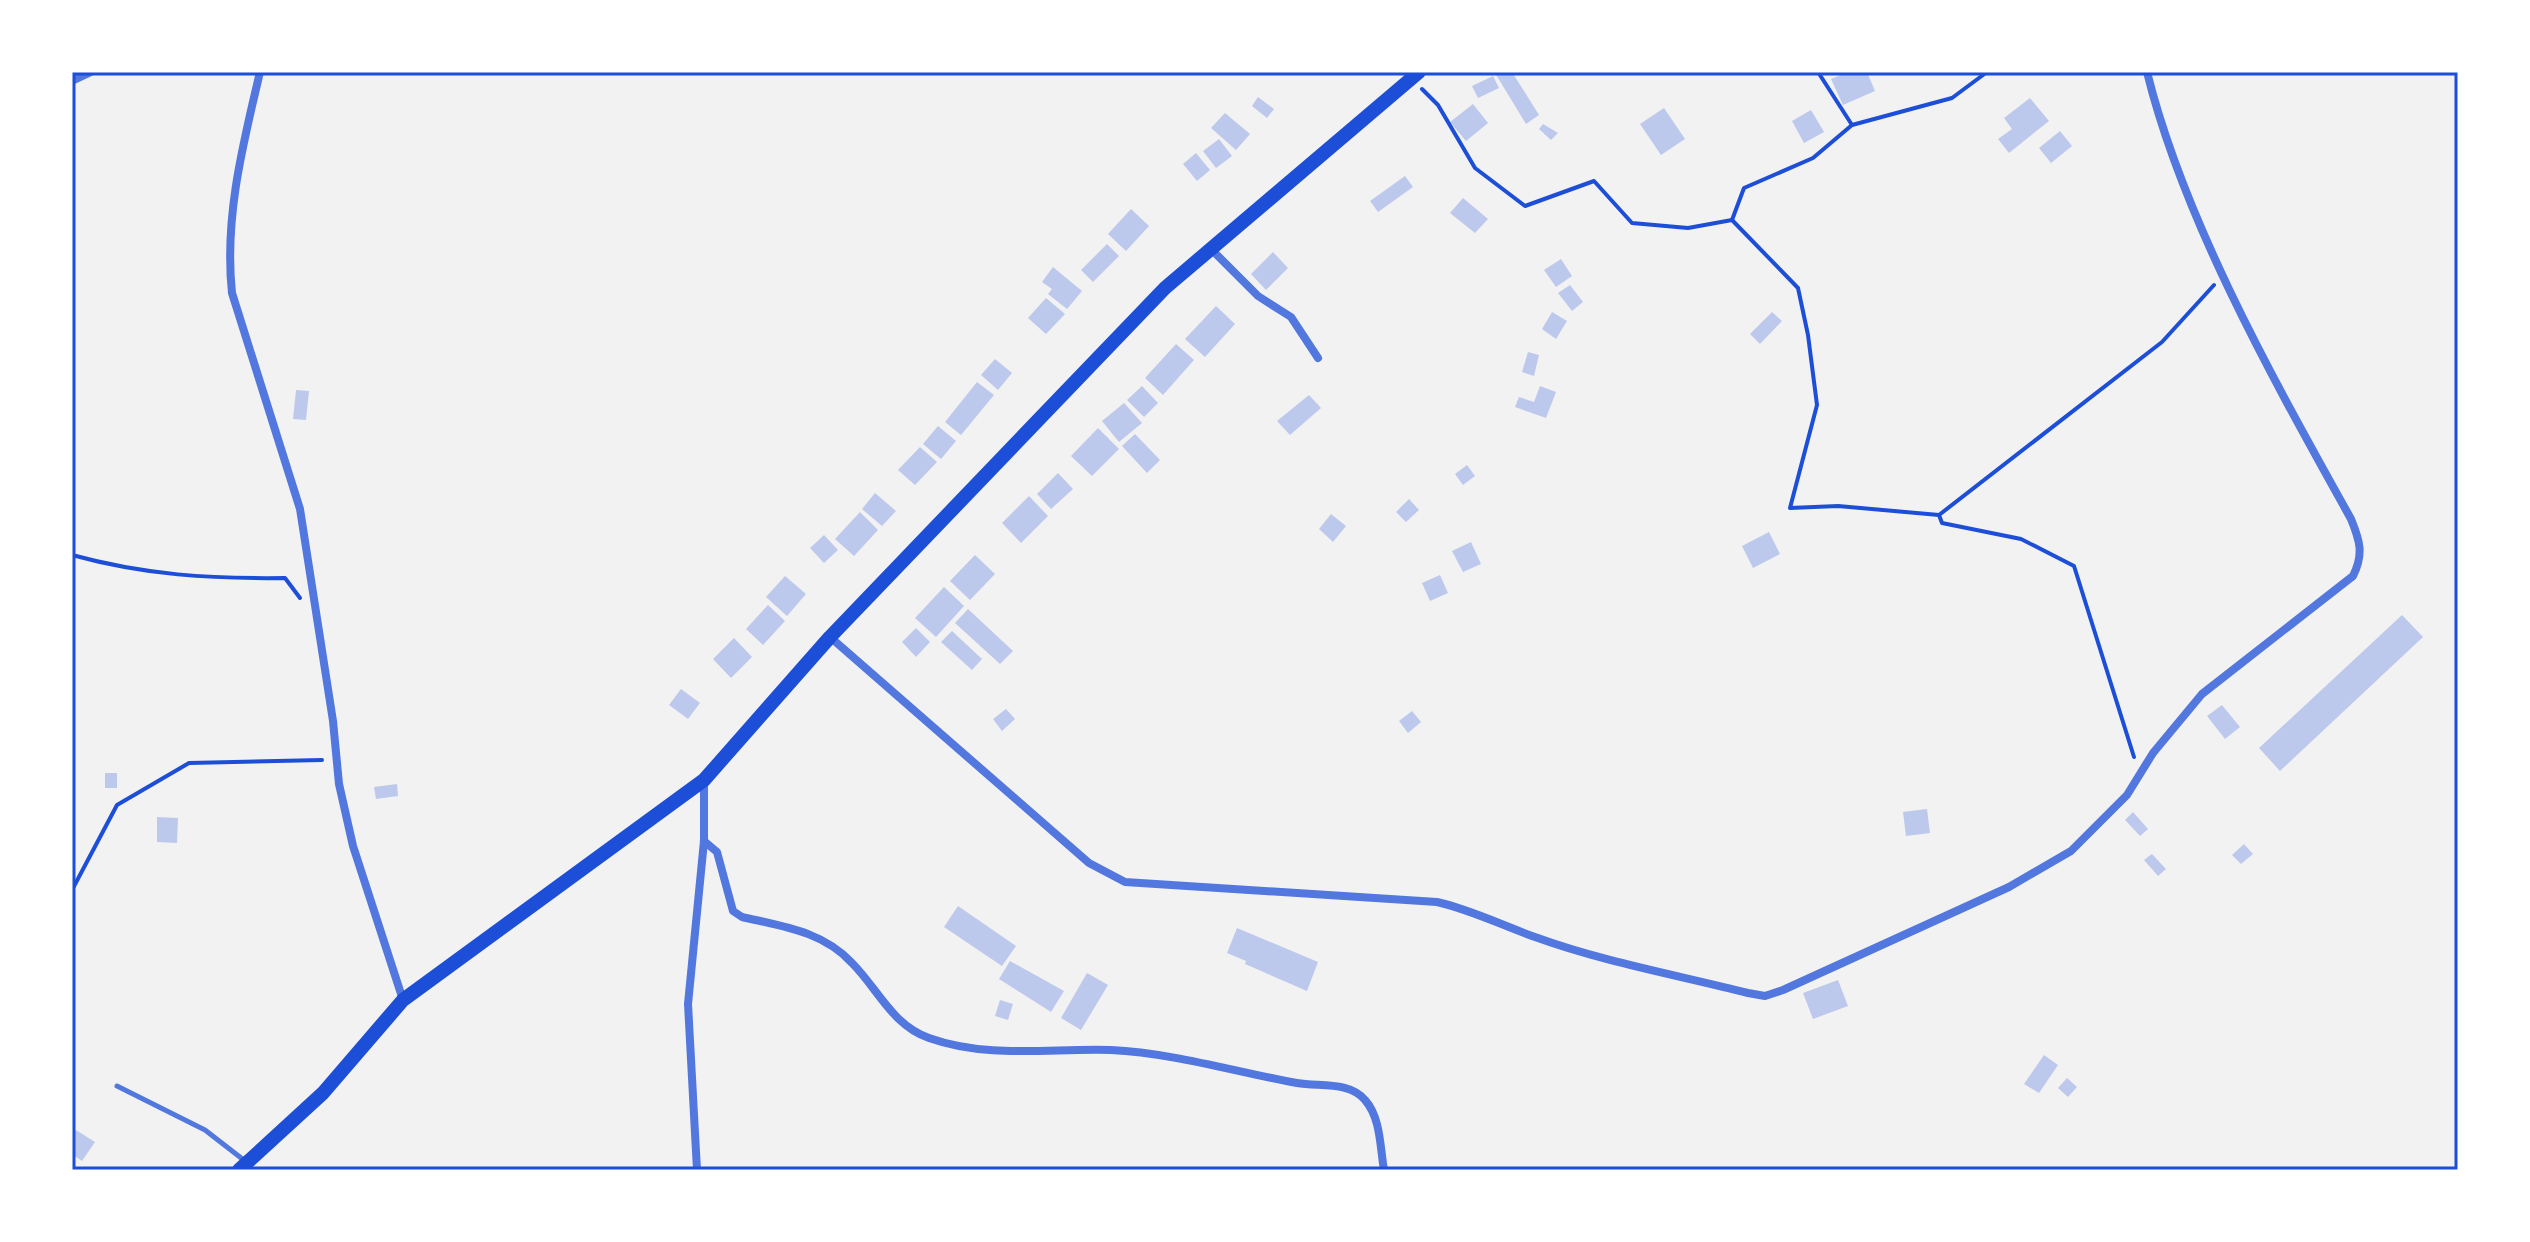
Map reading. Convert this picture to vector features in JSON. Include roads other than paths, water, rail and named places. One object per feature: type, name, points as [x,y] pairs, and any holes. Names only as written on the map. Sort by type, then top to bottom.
[{"type":"main road","points":[[242,1166],[323,1093],[403,1000],[704,780],[830,637],[1165,288],[1416,75]]},
{"type":"street","points":[[72,81],[91,72]]},
{"type":"street","points":[[260,72],[238,167],[228,261],[232,293],[300,509],[353,846],[403,1000]]},
{"type":"street","points":[[830,637],[1089,863],[1125,882],[1437,902],[1476,911],[1535,937],[1603,957],[1765,996],[2042,870],[2071,851],[2127,795],[2176,722],[2202,694],[2353,576],[2361,559],[2360,542],[2351,519],[2223,275],[2169,144],[2147,72]]},
{"type":"street","points":[[1212,250],[1258,296],[1291,317],[1318,358]]},
{"type":"street","points":[[697,1170],[688,1004],[704,841],[704,780]]},
{"type":"street","points":[[704,841],[717,852],[733,911],[742,917],[808,932],[835,948],[852,962],[902,1023],[927,1038],[997,1052],[1112,1050],[1301,1083],[1347,1087],[1364,1099],[1375,1116],[1384,1170]]},
{"type":"lane","points":[[117,1086],[205,1130],[242,1166]]}]
